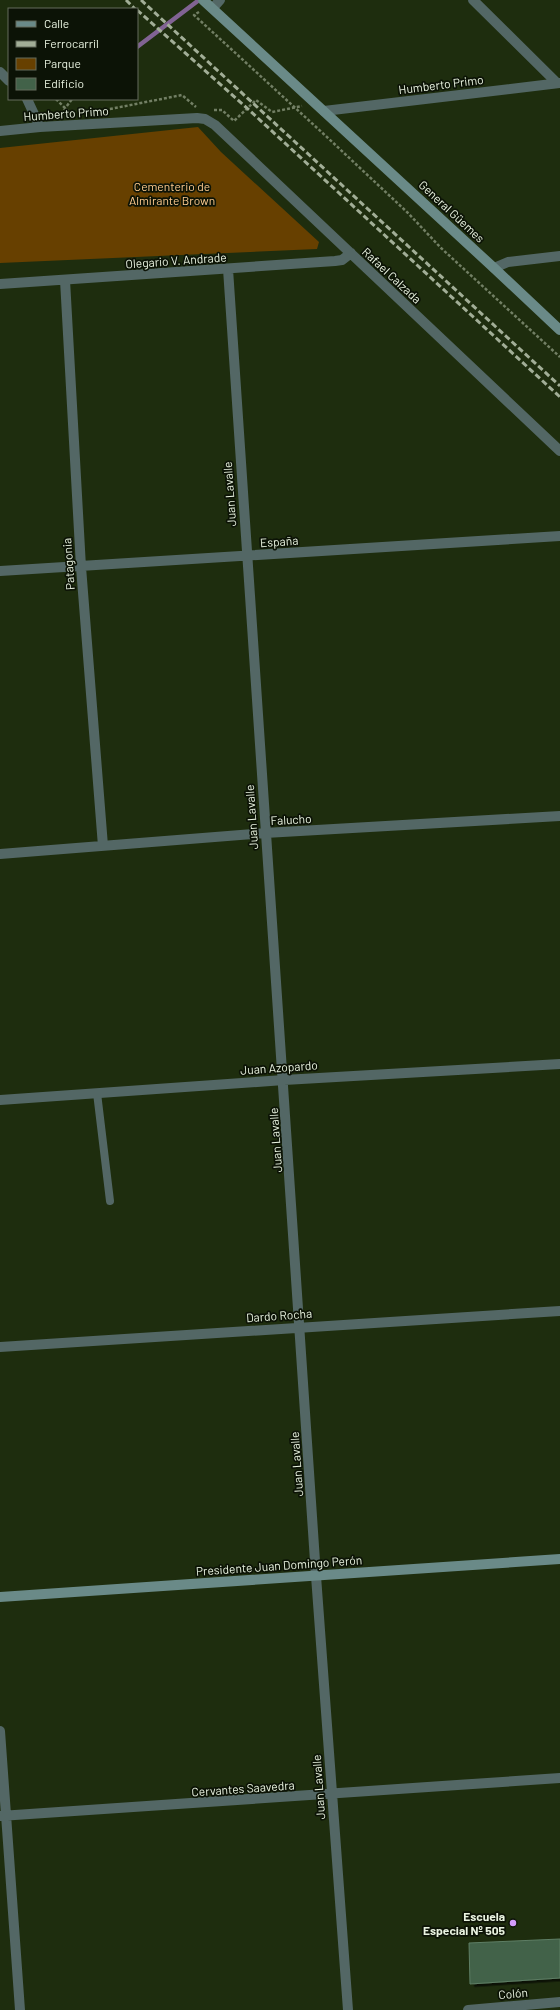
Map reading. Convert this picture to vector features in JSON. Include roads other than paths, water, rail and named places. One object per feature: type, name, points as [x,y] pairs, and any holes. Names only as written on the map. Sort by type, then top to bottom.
[{"type":"street","points":[[206,6],[220,0]]},
{"type":"street","points":[[473,0],[559,83]]},
{"type":"street","name":"General Güemes","points":[[206,6],[324,111],[560,330]]},
{"type":"street","points":[[0,72],[8,79]]},
{"type":"street","name":"Humberto Primo","points":[[324,111],[559,83]]},
{"type":"street","points":[[27,100],[40,127]]},
{"type":"street","name":"Humberto Primo","points":[[0,131],[40,127],[197,118],[205,119]]},
{"type":"street","name":"Rafael Calzada","points":[[205,119],[215,125],[560,451]]},
{"type":"street","name":"Olegario V. Andrade","points":[[0,284],[335,261],[342,260],[351,253]]},
{"type":"street","points":[[494,268],[508,262],[560,256]]},
{"type":"street","name":"Juan Lavalle","points":[[228,269],[246,556],[284,1080],[316,1576],[348,2010]]},
{"type":"street","name":"Patagonia","points":[[65,280],[81,567],[103,846]]},
{"type":"street","name":"España","points":[[0,571],[560,536]]},
{"type":"street","name":"Falucho","points":[[0,854],[266,833],[560,816]]},
{"type":"street","name":"Juan Azopardo","points":[[0,1100],[284,1080],[560,1064]]},
{"type":"street","name":"Dardo Rocha","points":[[0,1347],[300,1326],[560,1311]]},
{"type":"street","name":"Presidente Juan Domingo Perón","points":[[0,1597],[560,1559]]},
{"type":"street","points":[[0,1732],[3,1816],[20,2010]]},
{"type":"street","name":"Cervantes Saavedra","points":[[3,1816],[332,1795],[560,1778]]},
{"type":"street","name":"Colón","points":[[468,2010],[560,2002]]},
{"type":"lane","points":[[97,1093],[110,1201]]},
{"type":"waterway","points":[[138,46],[199,0]]},
{"type":"railway","points":[[126,0],[134,8]]},
{"type":"railway","points":[[141,0],[560,386]]},
{"type":"railway","points":[[138,11],[248,109],[560,397]]},
{"type":"place","name":"Escuela Especial Nº 505","points":[[513,1923]]},
{"type":"park label","name":"Cementerio de Almirante Brown","points":[[172,193]]}]
